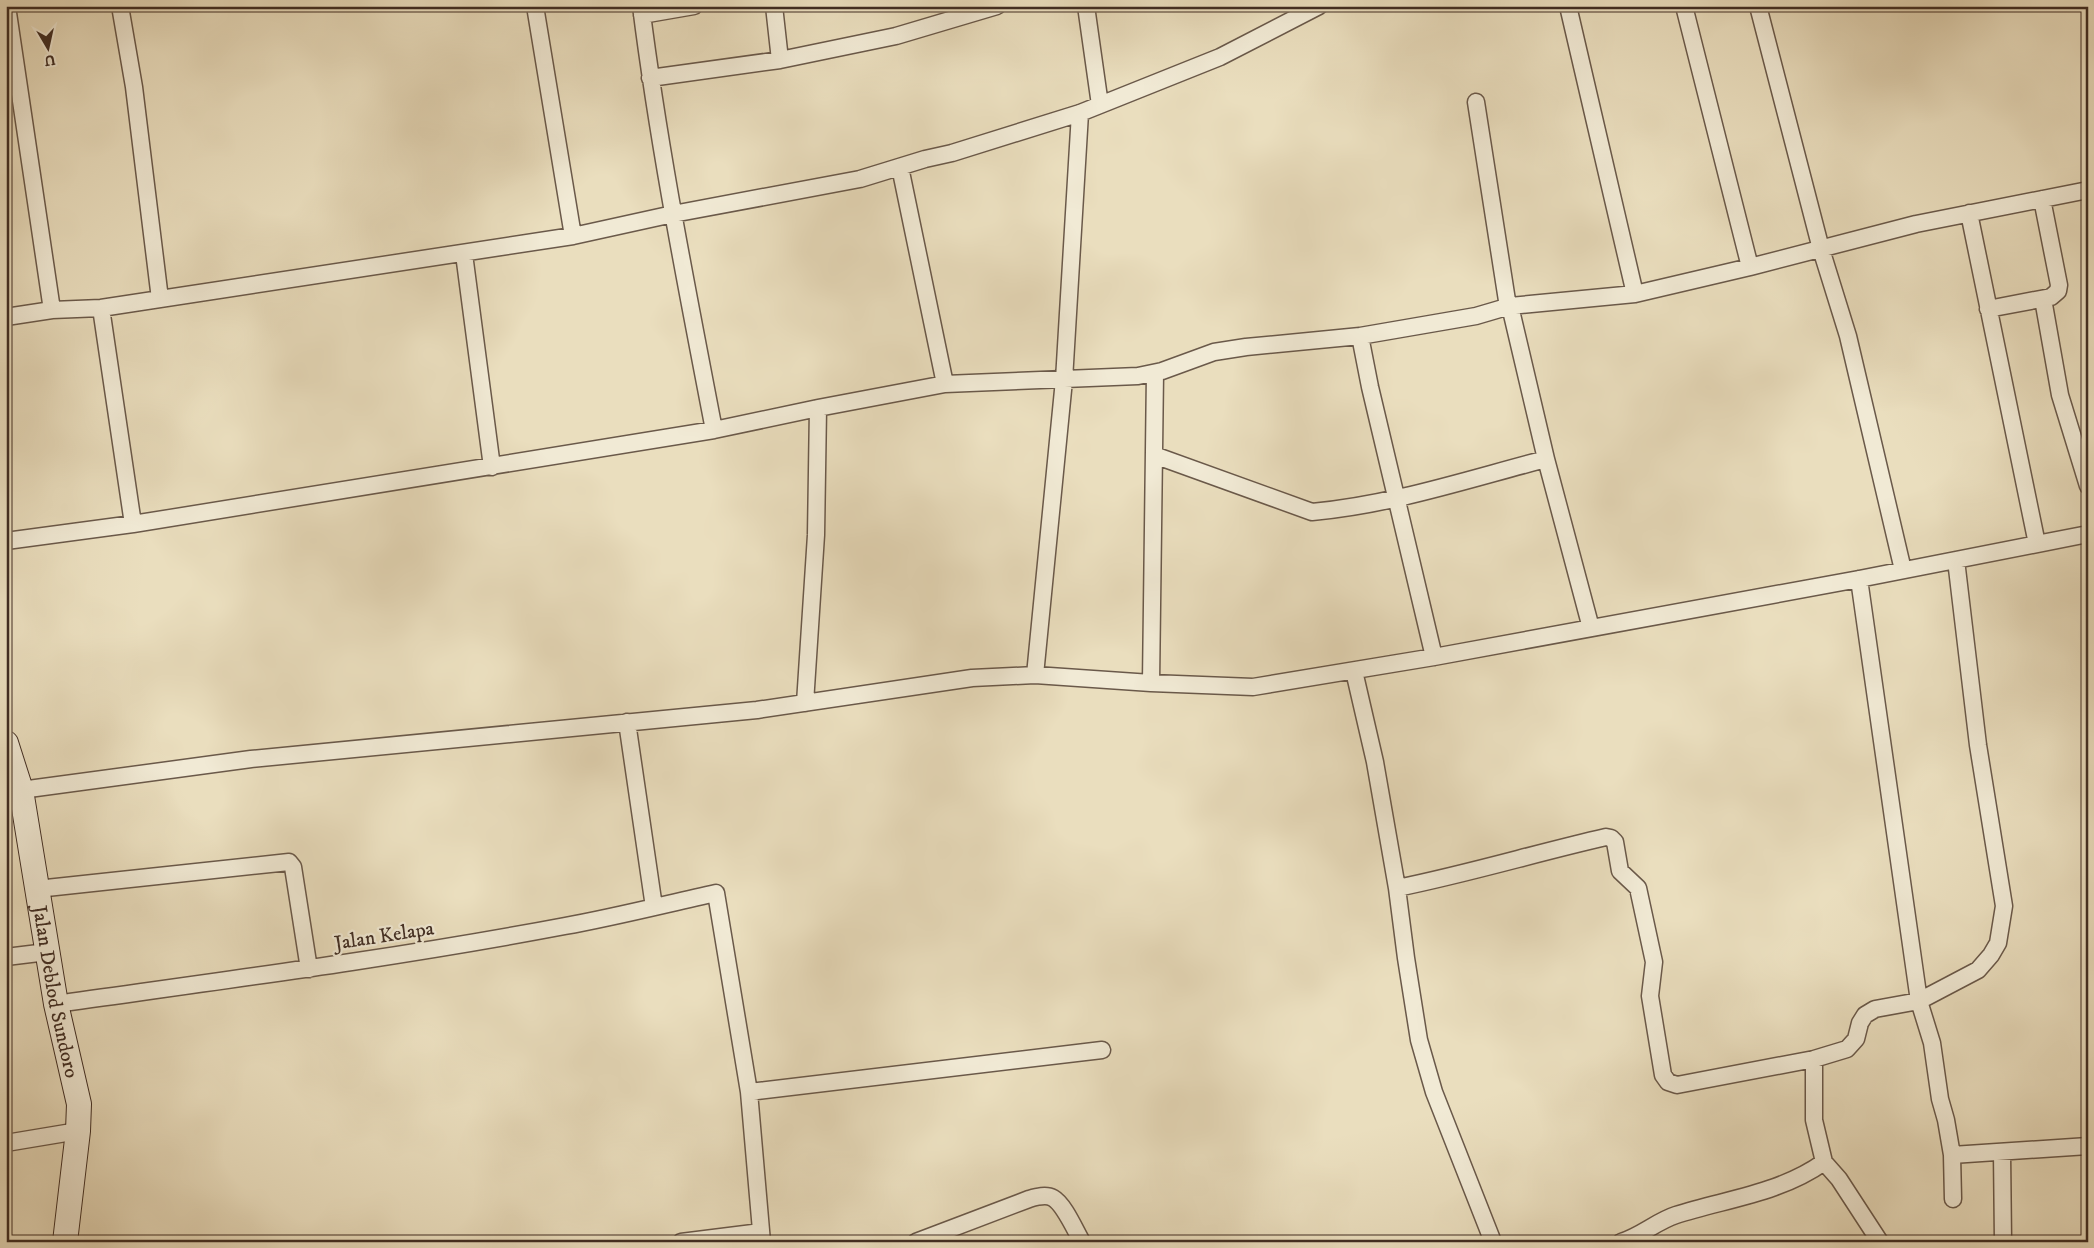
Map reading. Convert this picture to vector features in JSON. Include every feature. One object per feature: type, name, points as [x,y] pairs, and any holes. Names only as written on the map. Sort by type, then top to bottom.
[{"type":"main road","name":"Jalan Deblod Sundoro","points":[[6,743],[21,790],[56,1004],[79,1104],[78,1131],[64,1242]]},
{"type":"street","points":[[8,6],[52,310]]},
{"type":"street","points":[[120,6],[134,87],[160,299]]},
{"type":"street","points":[[535,6],[573,236]]},
{"type":"street","points":[[694,6],[642,10],[650,78],[673,214],[714,430]]},
{"type":"street","points":[[774,6],[780,60]]},
{"type":"street","points":[[650,78],[780,60],[896,36],[997,6]]},
{"type":"street","points":[[1086,6],[1100,105]]},
{"type":"street","points":[[6,317],[52,310],[101,308],[464,254],[573,236],[673,214],[844,182],[952,153],[1080,113],[1220,57],[1318,6]]},
{"type":"street","points":[[1568,6],[1635,294]]},
{"type":"street","points":[[1684,6],[1750,267]]},
{"type":"street","points":[[1758,6],[1821,249],[1848,336],[1903,570]]},
{"type":"street","points":[[1476,102],[1509,307],[1546,458],[1591,628]]},
{"type":"street","points":[[1035,675],[1064,380],[1080,113]]},
{"type":"street","points":[[900,167],[945,384]]},
{"type":"street","points":[[6,541],[133,524],[714,430],[945,384],[1138,376],[1156,373],[1214,352],[1360,336],[1476,316],[1509,307],[1635,294],[1750,267],[1888,230],[1969,212],[2088,190]]},
{"type":"street","points":[[1988,309],[2051,297],[2058,291],[2060,285],[2042,199]]},
{"type":"street","points":[[1969,212],[2037,544]]},
{"type":"street","points":[[464,254],[492,467]]},
{"type":"street","points":[[2043,299],[2060,395],[2088,486]]},
{"type":"street","points":[[101,308],[133,524]]},
{"type":"street","points":[[1360,336],[1370,387],[1434,658]]},
{"type":"street","points":[[1151,683],[1156,373]]},
{"type":"street","points":[[805,703],[816,536],[818,408]]},
{"type":"street","points":[[1154,455],[1312,512],[1334,510],[1397,498],[1546,458]]},
{"type":"street","points":[[21,790],[251,759],[756,710],[972,678],[1035,675],[1151,683],[1253,687],[1434,658],[1859,579],[2088,534]]},
{"type":"street","points":[[1397,888],[1454,877],[1546,850],[1606,837],[1611,838],[1615,842],[1620,871],[1638,888],[1654,962],[1650,996],[1663,1075],[1668,1082],[1678,1085],[1814,1059],[1847,1049],[1856,1039],[1860,1023],[1865,1015],[1876,1009],[1919,1001],[1978,970],[1991,955],[1998,943],[2004,906],[1978,745],[1956,560]]},
{"type":"street","points":[[1859,579],[1919,1001],[1932,1043],[1952,1155],[1953,1200]]},
{"type":"street","points":[[1354,671],[1375,762],[1397,888],[1419,1040],[1434,1092],[1493,1242]]},
{"type":"street","points":[[627,722],[654,907]]},
{"type":"street","points":[[37,889],[289,862],[293,867],[309,969]]},
{"type":"street","name":"Jalan Kelapa","points":[[56,1004],[309,969],[566,926],[716,893],[748,1092]]},
{"type":"street","points":[[6,957],[47,952]]},
{"type":"street","points":[[681,1242],[762,1237],[748,1092],[1102,1050]]},
{"type":"street","points":[[1814,1059],[1814,1120],[1824,1162],[1839,1179],[1880,1242]]},
{"type":"street","points":[[6,1143],[78,1131]]},
{"type":"street","points":[[1952,1155],[2088,1146]]},
{"type":"street","points":[[2002,1152],[2003,1242]]},
{"type":"street","points":[[1621,1242],[1674,1215],[1787,1183],[1811,1172],[1824,1162]]},
{"type":"street","points":[[916,1242],[1029,1199],[1043,1196],[1053,1198],[1062,1206],[1082,1242]]}]
